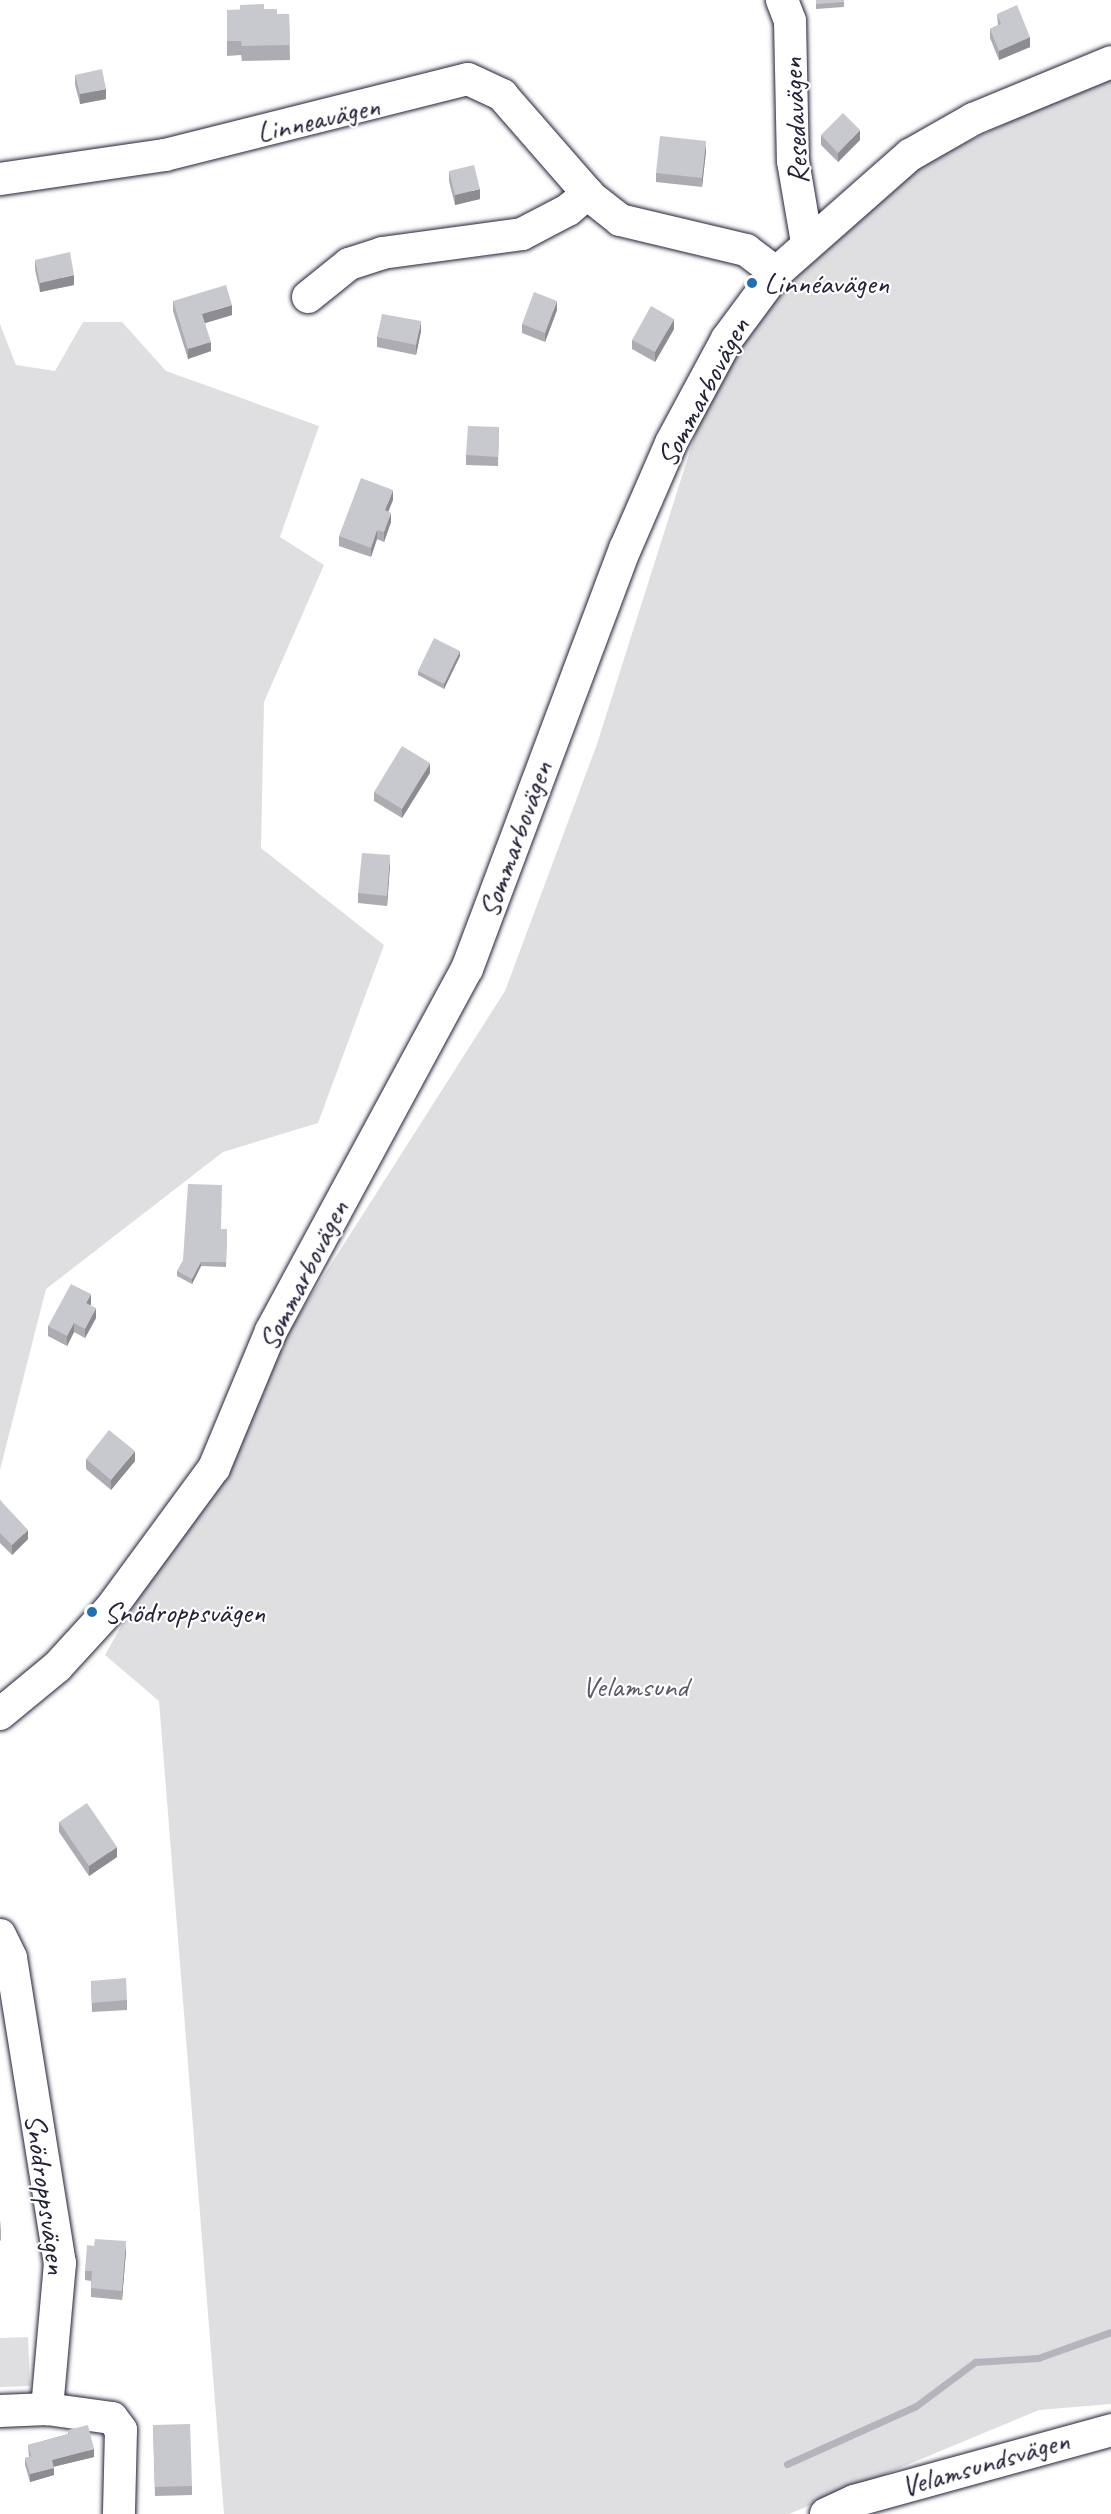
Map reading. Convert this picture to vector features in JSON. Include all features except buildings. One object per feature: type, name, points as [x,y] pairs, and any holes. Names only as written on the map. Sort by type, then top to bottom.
[{"type":"street","name":"Resedavägen","points":[[782,0],[790,21],[793,161],[807,243]]},
{"type":"street","name":"Sommarbovägen","points":[[0,1714],[57,1667],[111,1608],[214,1468],[271,1331],[466,969],[513,853],[553,732],[671,443],[727,339],[776,273],[807,243],[910,155],[973,119],[1111,62]]},
{"type":"street","name":"Linneavägen","points":[[0,180],[165,155],[468,80],[502,95],[588,193],[620,220],[746,250],[776,273]]},
{"type":"street","points":[[308,297],[349,264],[382,253],[522,234],[568,210],[588,193]]},
{"type":"street","name":"Snödroppsvägen","points":[[0,1935],[11,1958],[60,2264],[47,2409]]},
{"type":"street","points":[[0,2411],[47,2409],[112,2418],[120,2430],[119,2514]]},
{"type":"street","name":"Velamsundsvägen","points":[[826,2514],[854,2501],[1111,2430]]},
{"type":"green space","name":"Velamsund","points":[[1111,80],[1111,2404],[1039,2410],[789,2514],[224,2514],[159,1701],[105,1655],[295,1321],[505,991],[597,744],[703,410],[774,293],[915,168],[1010,121]]},
{"type":"green space","points":[[83,322],[122,322],[166,371],[319,426],[280,537],[324,565],[264,702],[261,848],[384,945],[318,1123],[223,1152],[46,1289],[0,1470],[0,324],[16,365],[55,371]]},
{"type":"green space","points":[[28,2337],[30,2386],[0,2387],[0,2338]]},
{"type":"waterway","points":[[787,2464],[916,2406],[975,2362],[1038,2358],[1111,2332]]},
{"type":"place","name":"Linnéavägen","points":[[752,283]]},
{"type":"place","name":"Snödroppsvägen","points":[[92,1612]]}]
